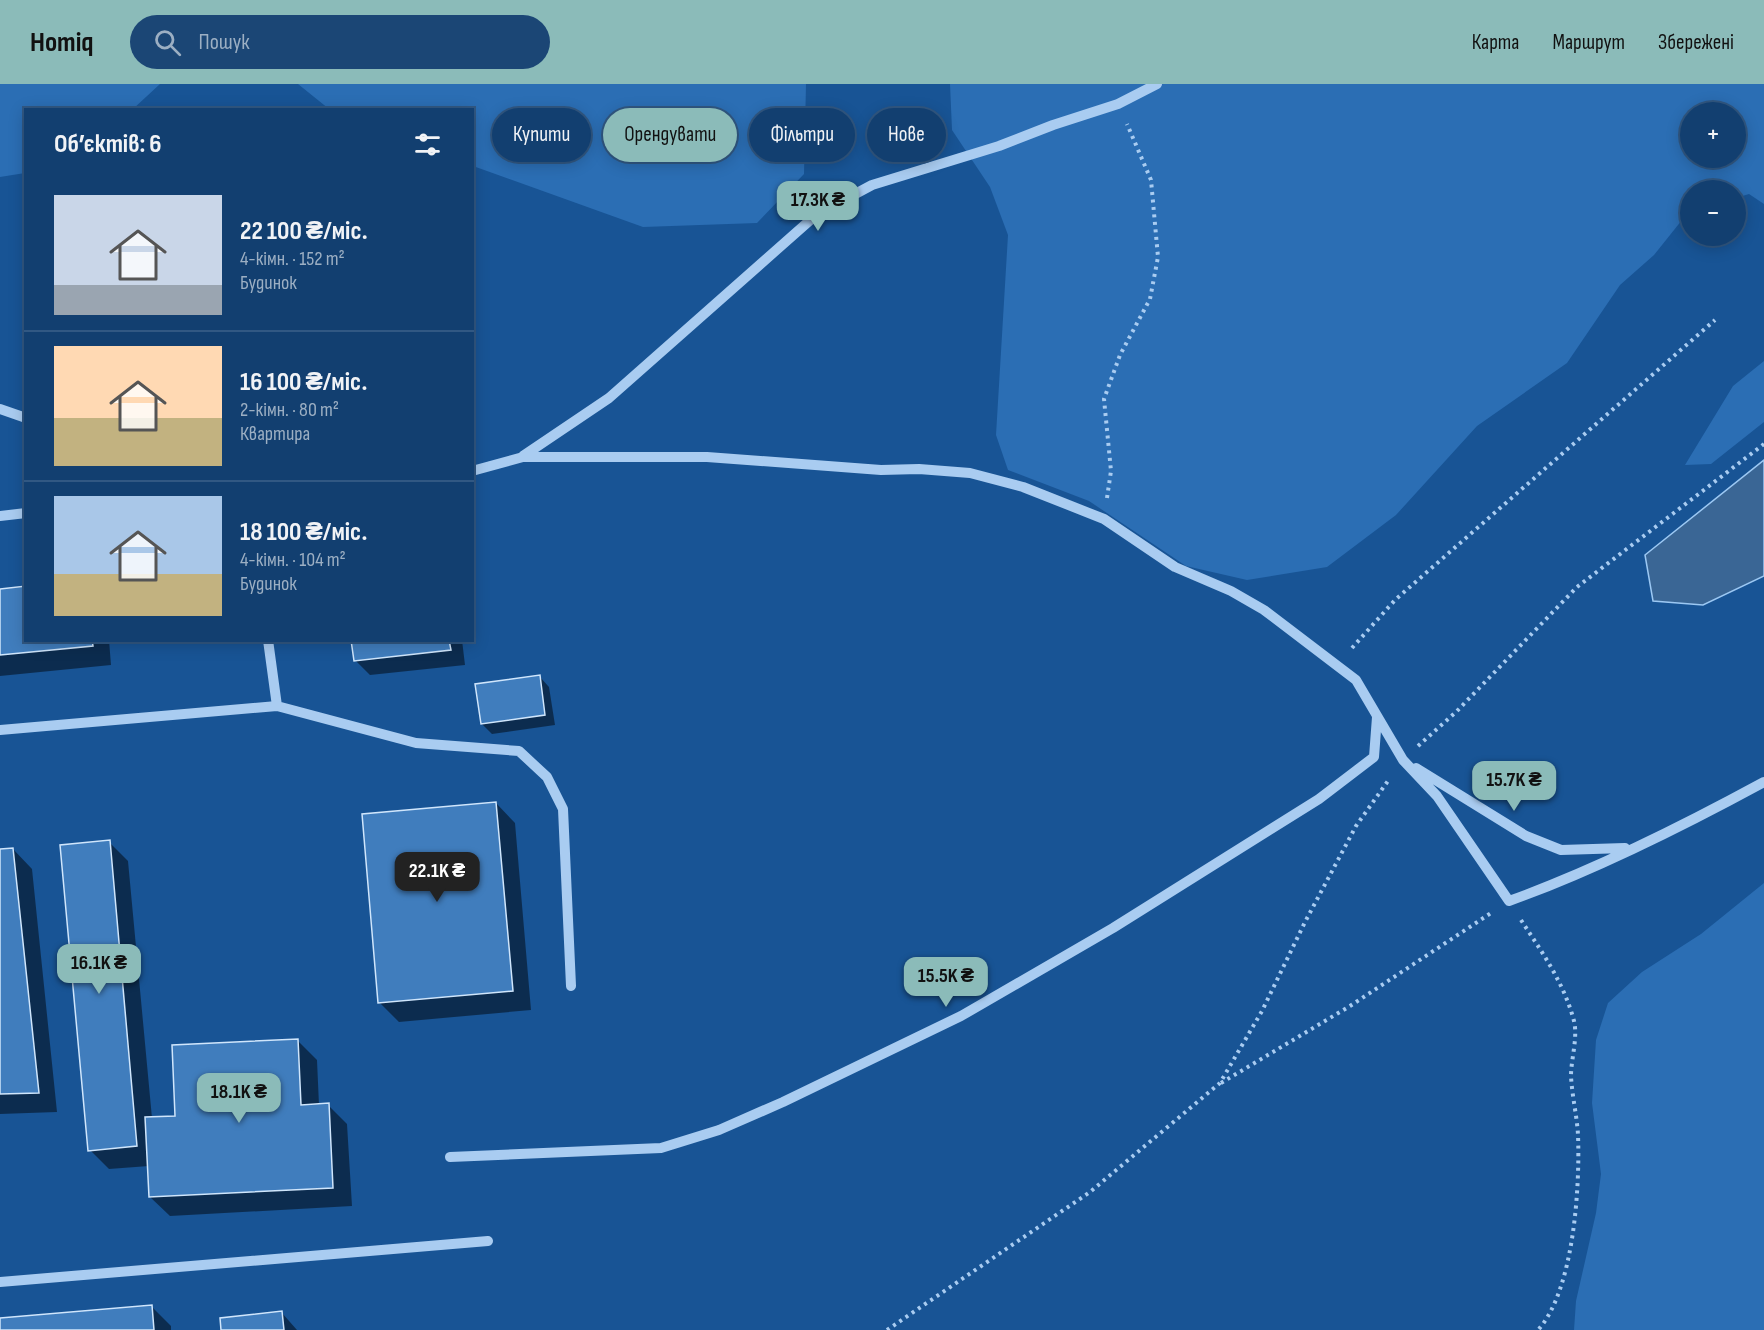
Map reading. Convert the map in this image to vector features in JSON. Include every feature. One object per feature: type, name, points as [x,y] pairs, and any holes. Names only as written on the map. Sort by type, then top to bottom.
[{"type":"street","points":[[523,457],[609,398],[816,215],[872,185],[999,146],[1053,124],[1118,104],[1157,84]]},
{"type":"street","points":[[0,409],[24,417]]},
{"type":"street","points":[[474,470],[523,457],[707,457],[881,470],[919,469],[970,473],[1023,487],[1104,519],[1175,567],[1231,591],[1264,610],[1356,680],[1403,760],[1437,796],[1509,901],[1546,888],[1764,782]]},
{"type":"street","points":[[0,516],[24,513]]},
{"type":"street","points":[[268,642],[277,706]]},
{"type":"street","points":[[0,730],[277,706],[416,743],[519,751],[547,777],[563,809],[571,986]]},
{"type":"street","points":[[450,1157],[661,1148],[719,1130],[794,1097],[962,1016],[1113,928],[1319,799],[1374,757],[1377,716]]},
{"type":"street","points":[[1403,760],[1526,837],[1561,850],[1631,848]]},
{"type":"street","points":[[0,1282],[488,1241]]},
{"type":"path","points":[[1104,519],[1111,471],[1104,399],[1120,355],[1150,299],[1158,257],[1151,180],[1118,104]]},
{"type":"path","points":[[1337,664],[1395,600],[1715,320]]},
{"type":"path","points":[[1220,1083],[1262,1011],[1305,922],[1356,826],[1403,760],[1457,711],[1577,587],[1764,444]]},
{"type":"path","points":[[887,1330],[1090,1192],[1220,1083],[1350,1006],[1509,901],[1557,974],[1575,1024],[1571,1076],[1578,1133],[1579,1187],[1572,1238],[1558,1294],[1540,1329]]},
{"type":"shaded area","points":[[0,84],[160,84],[134,108],[24,108],[24,173],[0,177]]},
{"type":"shaded area","points":[[298,84],[806,84],[805,108],[749,108],[749,162],[804,162],[804,174],[757,223],[643,227],[474,166],[474,108],[328,108]]},
{"type":"shaded area","points":[[950,84],[1764,84],[1764,204],[1749,194],[1746,195],[1746,180],[1680,180],[1680,222],[1654,255],[1620,285],[1567,363],[1477,426],[1396,515],[1327,567],[1247,580],[1186,566],[1089,501],[1008,470],[996,435],[1008,235],[990,187],[952,130]]},
{"type":"shaded area","points":[[1764,361],[1764,422],[1711,464],[1685,465],[1733,386]]},
{"type":"shaded area","points":[[1764,460],[1764,576],[1703,605],[1653,601],[1645,555]]},
{"type":"shaded area","points":[[1764,883],[1764,1330],[1574,1330],[1576,1301],[1596,1213],[1601,1174],[1592,1103],[1596,1040],[1608,1003],[1642,972],[1701,934]]},
{"type":"building","points":[[24,586],[24,642],[92,642],[93,646],[0,655],[0,589]]},
{"type":"building","points":[[351,642],[449,642],[451,650],[354,661]]},
{"type":"building","points":[[540,675],[545,715],[481,724],[475,684]]},
{"type":"building","points":[[496,802],[513,991],[378,1003],[362,814]]},
{"type":"building","points":[[110,840],[137,1146],[88,1151],[60,845]]},
{"type":"building","points":[[13,848],[39,1093],[0,1094],[0,849]]},
{"type":"building","points":[[298,1039],[301,1105],[329,1103],[333,1188],[149,1197],[145,1117],[175,1116],[172,1045]]},
{"type":"building","points":[[152,1305],[154,1330],[0,1330],[0,1318]]},
{"type":"building","points":[[282,1311],[284,1330],[221,1330],[220,1318]]}]
